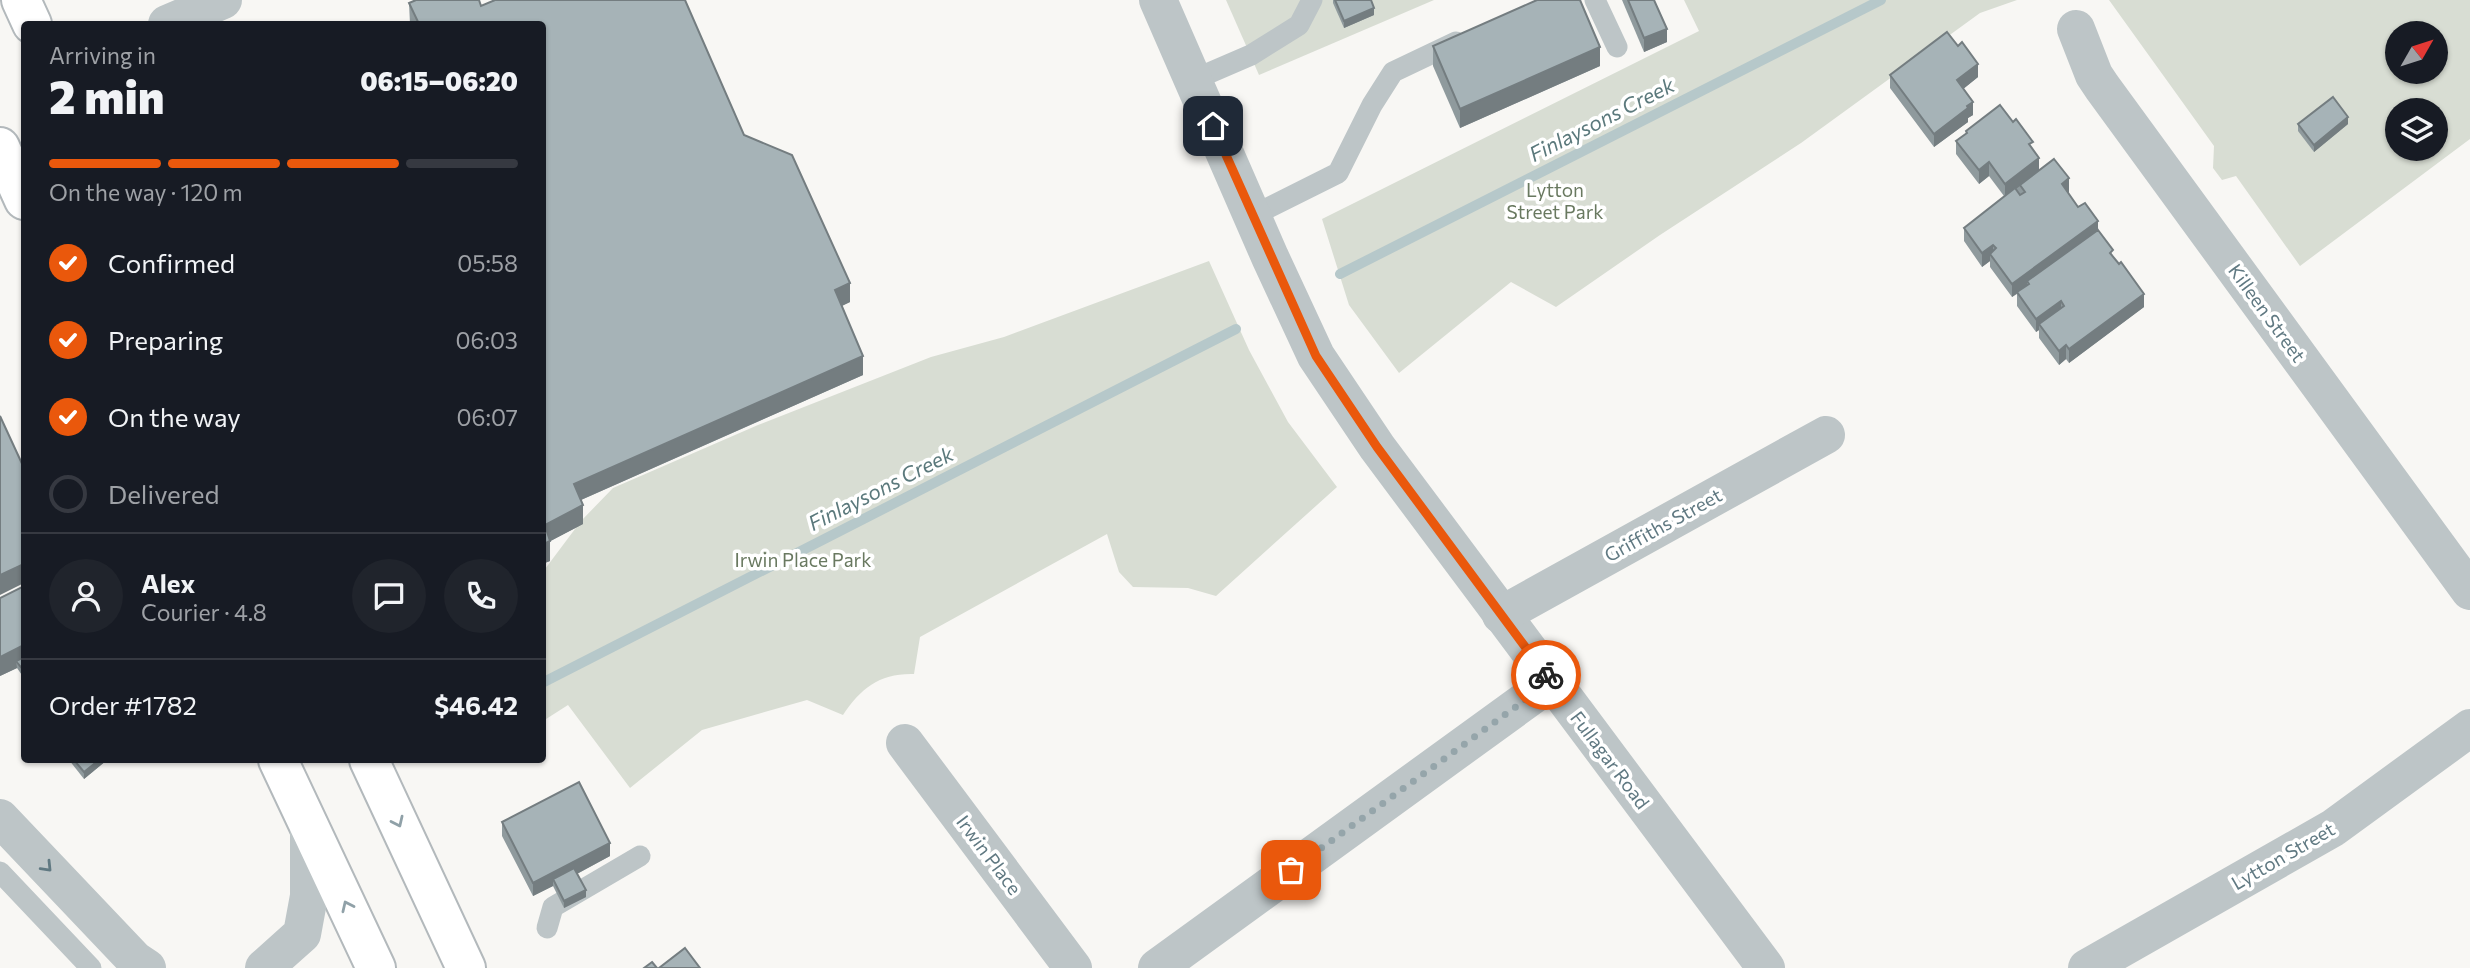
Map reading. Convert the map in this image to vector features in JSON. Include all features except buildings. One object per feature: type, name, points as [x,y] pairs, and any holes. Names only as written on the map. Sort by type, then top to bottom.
[{"type":"highway","points":[[22,0],[31,21]]},
{"type":"highway","points":[[0,147],[21,193]]},
{"type":"highway","points":[[279,763],[376,968]]},
{"type":"highway","points":[[370,763],[466,968]]},
{"type":"street","points":[[174,21],[223,0]]},
{"type":"street","name":"Fullagar Road","points":[[1158,0],[1316,356],[1377,447],[1766,968]]},
{"type":"street","name":"Killeen Street","points":[[2076,29],[2094,75],[2102,87],[2470,591]]},
{"type":"street","name":"Griffiths Street","points":[[1501,615],[1826,435]]},
{"type":"street","points":[[1157,968],[1550,682]]},
{"type":"street","name":"Lytton Street","points":[[2087,968],[2333,828],[2470,728]]},
{"type":"street","name":"Irwin Place","points":[[905,743],[1073,968]]},
{"type":"street","points":[[0,818],[135,960],[147,968]]},
{"type":"street","points":[[264,968],[302,934],[309,896],[309,826]]},
{"type":"lane","points":[[1193,80],[1251,55],[1299,25],[1312,0]]},
{"type":"lane","points":[[1595,0],[1617,47]]},
{"type":"lane","points":[[1252,216],[1338,173],[1372,105],[1393,72],[1476,33]]},
{"type":"lane","points":[[547,928],[553,907],[640,856]]},
{"type":"lane","points":[[0,872],[91,968]]},
{"type":"green space","points":[[1226,0],[1434,0],[1259,75]]},
{"type":"green space","name":"Lytton Street Park","points":[[1684,0],[2017,0],[1980,13],[1801,143],[1556,307],[1511,282],[1399,373],[1349,305],[1322,219],[1699,31]]},
{"type":"green space","points":[[2109,0],[2470,0],[2470,139],[2448,155],[2448,98],[2385,98],[2385,161],[2441,161],[2300,266],[2236,176],[2222,180],[2213,168],[2214,146]]},
{"type":"green space","name":"Irwin Place Park","points":[[1209,261],[1249,350],[1288,422],[1337,487],[1216,596],[1188,588],[1133,587],[1119,572],[1107,534],[920,637],[914,674],[891,676],[872,684],[843,715],[807,700],[702,730],[630,788],[568,705],[546,719],[546,568],[581,521],[613,488],[758,425],[931,357],[1004,337]]},
{"type":"waterway","name":"Finlaysons Creek","points":[[1340,274],[1881,0]]},
{"type":"waterway","name":"Finlaysons Creek","points":[[546,681],[1236,329]]},
{"type":"way so far","points":[[1291,870],[1550,682],[1546,675]]},
{"type":"route","points":[[1213,126],[1316,356],[1377,447],[1546,675]]}]
